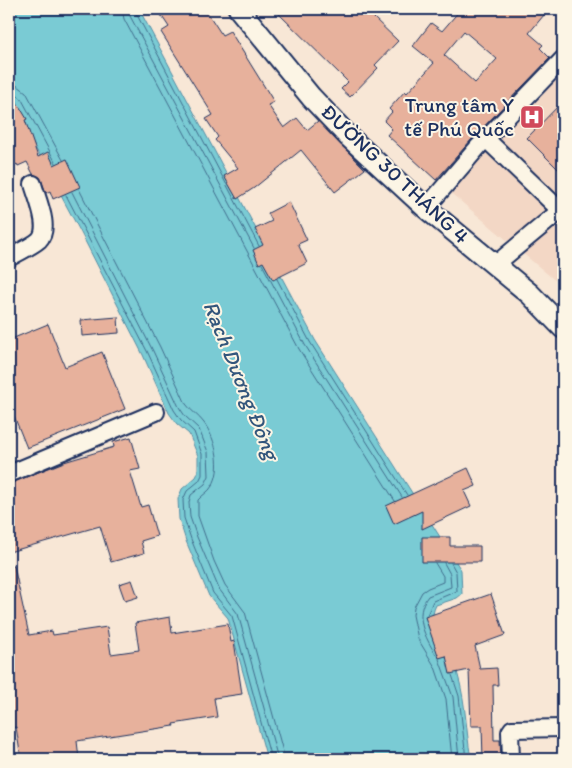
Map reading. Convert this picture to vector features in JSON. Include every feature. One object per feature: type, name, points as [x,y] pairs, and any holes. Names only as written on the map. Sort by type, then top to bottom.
[{"type":"main road","name":"ĐƯỜNG 30 THÁNG 4","points":[[238,9],[311,97],[349,137],[426,208],[530,294],[563,328]]},
{"type":"street","points":[[426,208],[486,139],[563,59]]},
{"type":"street","points":[[486,139],[562,212],[496,264]]},
{"type":"street","points":[[9,258],[39,240],[43,234],[45,226],[33,184]]},
{"type":"street","points":[[9,474],[156,412]]},
{"type":"street","points":[[511,759],[510,732],[512,729],[563,728]]},
{"type":"shaded area","name":"Trung tâm Y tế Phú Quốc","points":[[563,49],[563,287],[440,184]]},
{"type":"water","name":"Rạch Dương Đông","points":[[9,9],[139,9],[315,340],[461,570],[462,594],[457,598],[436,605],[433,621],[437,634],[450,653],[457,673],[463,697],[471,759],[267,759],[228,618],[209,596],[179,519],[178,499],[182,489],[198,473],[198,456],[189,434],[177,424],[169,413],[143,355],[80,231],[9,99]]},
{"type":"building","points":[[157,9],[205,9],[222,35],[230,31],[274,102],[268,105],[284,128],[297,118],[307,130],[318,121],[365,169],[335,192],[301,150],[254,188],[237,199],[224,176],[238,168],[215,140],[218,137],[206,119],[213,115],[161,32],[169,27]]},
{"type":"building","points":[[274,9],[384,9],[374,18],[398,41],[375,65],[378,68],[350,97],[341,89],[348,82]]},
{"type":"building","points":[[461,9],[549,9],[529,33],[543,45],[540,48],[550,58],[472,139],[436,180],[387,135],[392,129],[384,121],[392,112],[389,109],[405,91],[407,93],[434,63],[413,46],[431,23],[442,31]],"holes":[[[464,31],[497,59],[475,83],[444,55]]]},
{"type":"building","points":[[9,89],[27,119],[25,120],[38,157],[48,152],[54,165],[67,159],[80,187],[53,199],[50,191],[46,193],[40,177],[33,174],[27,162],[18,166],[17,164],[9,169]]},
{"type":"building","points":[[563,101],[563,174],[527,138]]},
{"type":"building","points":[[289,202],[307,240],[298,244],[307,263],[273,280],[263,262],[259,264],[253,250],[263,245],[255,229],[272,221],[268,213]]},
{"type":"building","points":[[118,317],[119,333],[82,336],[81,320]]},
{"type":"building","points":[[48,324],[65,367],[102,352],[125,409],[27,448],[14,416],[9,418],[9,340]]},
{"type":"building","points":[[131,437],[140,469],[130,471],[141,507],[148,505],[157,536],[141,541],[144,553],[111,562],[100,526],[9,552],[9,488],[12,487],[11,483],[64,462],[114,447],[113,442]]},
{"type":"building","points":[[468,468],[476,486],[464,491],[471,506],[422,529],[422,511],[394,524],[386,506]]},
{"type":"building","points":[[422,537],[450,537],[450,546],[480,546],[480,562],[422,562]]},
{"type":"building","points":[[9,566],[14,566],[29,635],[52,631],[53,635],[107,627],[111,654],[139,650],[135,623],[170,617],[172,633],[228,624],[231,642],[234,641],[242,694],[214,698],[217,717],[173,724],[174,726],[77,741],[79,759],[21,759],[16,727],[9,728]]},
{"type":"building","points":[[132,580],[138,597],[125,601],[119,584]]},
{"type":"building","points":[[491,594],[505,635],[475,646],[480,669],[497,668],[498,685],[493,685],[494,740],[500,740],[501,759],[483,759],[482,726],[471,726],[469,670],[450,674],[446,656],[439,658],[425,617]]},
{"type":"place","name":"Trung tâm Y tế Phú Quốc","points":[[532,117]]}]
